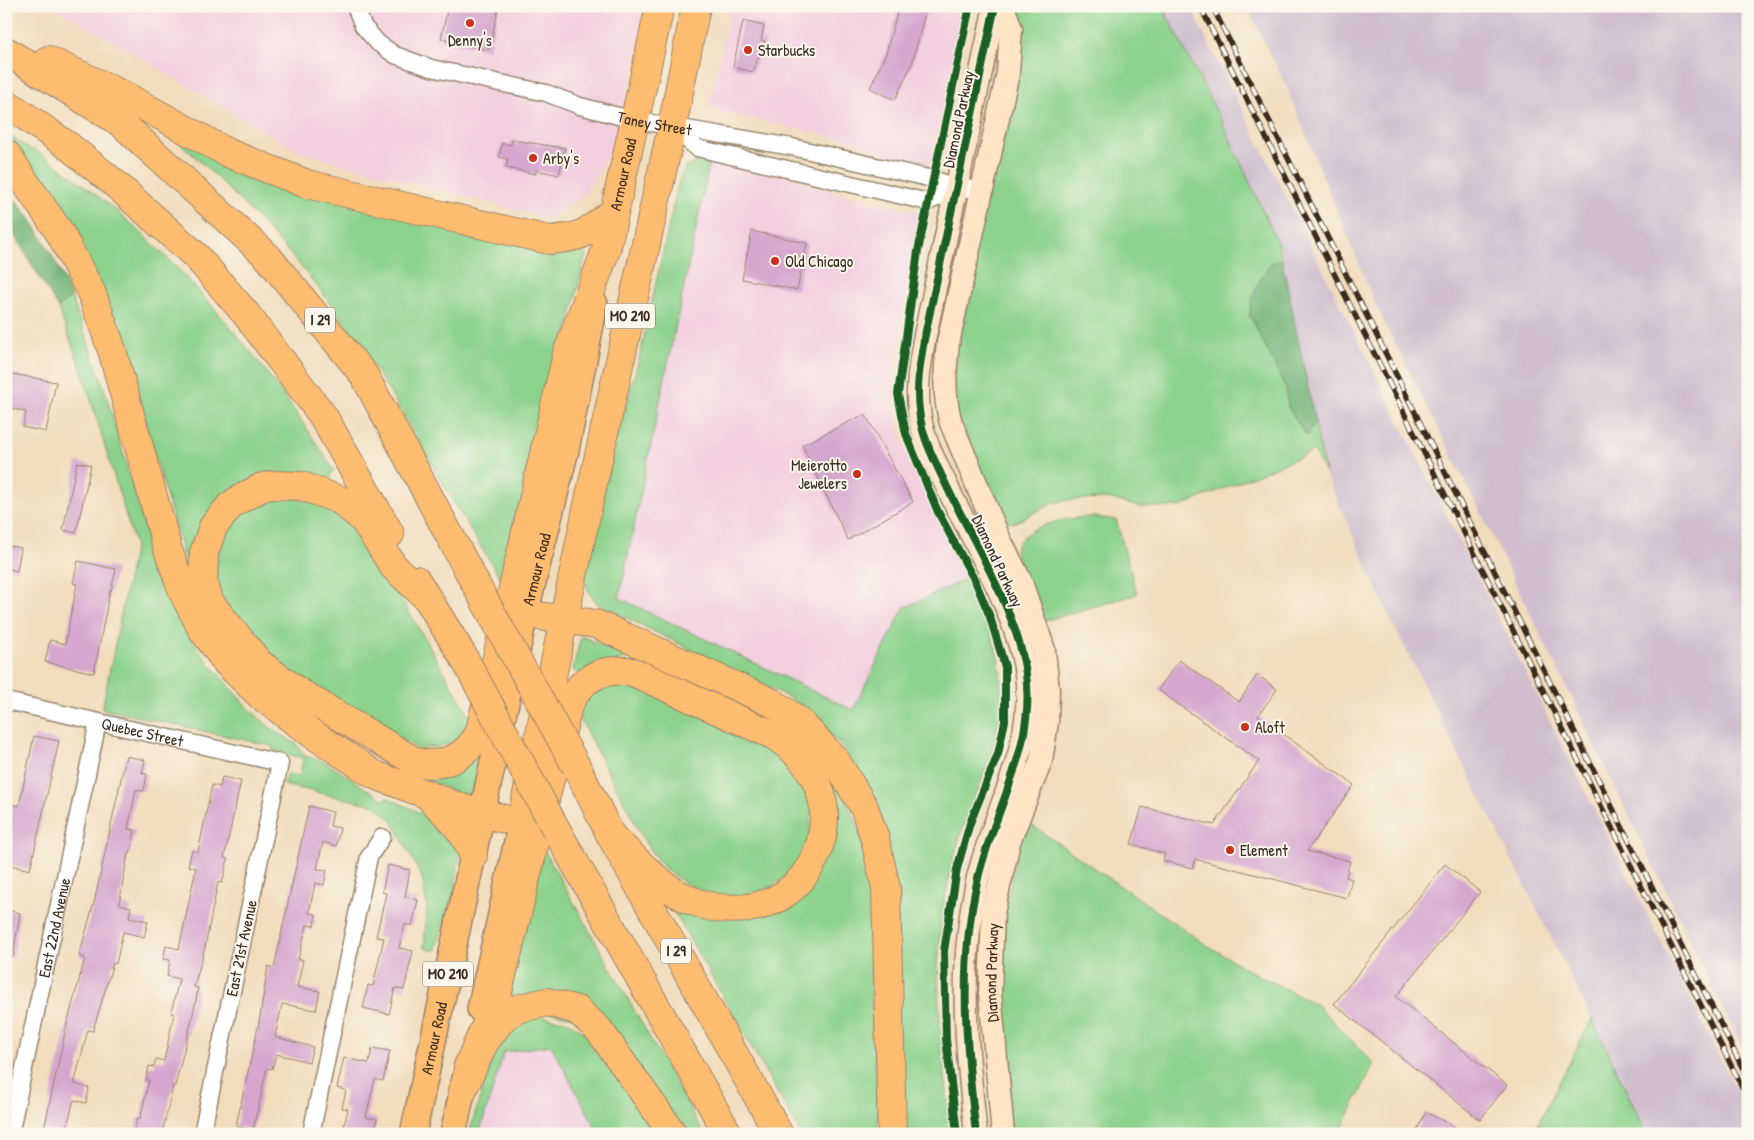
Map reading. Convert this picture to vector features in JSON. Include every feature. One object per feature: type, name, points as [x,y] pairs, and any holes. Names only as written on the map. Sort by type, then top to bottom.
[{"type":"highway","name":"Armour Road","points":[[606,250],[660,6]]},
{"type":"highway","name":"MO 210","points":[[521,822],[672,127],[696,6]]},
{"type":"highway","points":[[6,40],[127,97],[228,153],[307,184],[549,240],[576,238],[589,231],[614,211]]},
{"type":"highway","name":"I 29","points":[[6,50],[121,123],[267,256],[364,375],[482,596],[576,766],[611,836],[779,1134]]},
{"type":"highway","points":[[6,103],[68,146],[156,219],[196,256],[239,306],[323,416],[425,596],[463,656],[558,833],[728,1134]]},
{"type":"highway","points":[[6,154],[60,233],[92,294],[112,350],[167,547],[183,592],[202,629],[227,663],[260,695],[308,731],[375,775],[482,814],[521,822]]},
{"type":"highway","points":[[425,596],[394,567],[364,520],[340,500],[302,486],[268,486],[240,498],[230,506],[213,527],[204,553],[203,581],[210,603],[260,664],[300,692],[409,759],[432,764],[443,763],[460,755],[476,741],[480,731],[567,354],[606,250]]},
{"type":"highway","points":[[525,614],[596,624],[773,703],[800,722],[836,761],[864,807],[875,840],[886,888],[892,1134]]},
{"type":"highway","points":[[465,1079],[494,1004],[568,706],[572,696],[591,678],[609,670],[633,672],[775,736],[790,747],[806,763],[815,778],[824,810],[822,839],[808,870],[797,884],[783,896],[770,902],[736,909],[722,910],[682,896],[658,879],[611,836]]},
{"type":"highway","points":[[426,795],[454,821],[468,840],[474,855]]},
{"type":"highway","points":[[465,1079],[492,1029],[503,1018],[517,1009],[547,1002],[577,1010],[599,1030],[673,1134]]},
{"type":"main road","name":"Armour Road","points":[[413,1134],[525,614],[566,450],[606,250]]},
{"type":"main road","name":"MO 210","points":[[453,1134],[521,822]]},
{"type":"street","name":"Taney Street","points":[[355,6],[363,26],[378,43],[395,56],[431,68],[546,93],[580,106],[634,120],[792,147],[933,179],[958,188],[982,190]]},
{"type":"street","name":"Diamond Parkway","points":[[976,1134],[965,1030],[965,972],[968,938],[982,861],[1019,757],[1026,712],[1027,676],[1022,649],[1012,624],[930,452],[919,412],[918,390],[922,350],[958,188],[995,6]]},
{"type":"street","name":"Diamond Parkway","points":[[1003,1134],[990,993],[993,913],[1009,842],[1041,761],[1048,690],[1044,650],[1035,619],[1022,582],[999,538],[946,407],[944,380],[948,343],[1011,56],[1012,29],[1004,6]]},
{"type":"street","points":[[672,127],[697,148],[923,201],[928,202],[958,188]]},
{"type":"street","name":"Quebec Street","points":[[6,702],[280,763]]},
{"type":"street","name":"East 22nd Avenue","points":[[10,1134],[98,722]]},
{"type":"street","name":"East 21st Avenue","points":[[202,1134],[280,763]]},
{"type":"street","points":[[311,1134],[369,857],[382,837]]},
{"type":"shaded area","points":[[53,6],[645,6],[620,133],[585,195],[547,218],[299,152]]},
{"type":"shaded area","points":[[731,6],[965,6],[930,167],[902,160],[852,141],[709,109]]},
{"type":"shaded area","points":[[1162,6],[1190,6],[1748,1114],[1748,1134],[1647,1134],[1592,1019],[1388,614],[1325,473],[1278,244],[1222,122]]},
{"type":"shaded area","points":[[1247,6],[1748,6],[1748,1059],[1480,511],[1376,306],[1287,88]]},
{"type":"shaded area","points":[[710,161],[793,178],[836,193],[919,212],[894,372],[893,406],[906,452],[966,579],[904,608],[853,711],[619,598]]},
{"type":"shaded area","points":[[551,1045],[599,1134],[479,1134],[504,1052]]},
{"type":"green space","points":[[1015,6],[1162,6],[1222,122],[1278,244],[1282,260],[1270,264],[1250,315],[1286,388],[1288,407],[1306,436],[1315,422],[1325,473],[1314,451],[1179,507],[1138,507],[1111,499],[1068,500],[1056,502],[1014,523],[1002,521],[947,397]]},
{"type":"green space","points":[[6,133],[32,151],[34,149],[94,193],[113,208],[176,267],[234,331],[261,365],[334,471],[330,474],[331,479],[327,478],[325,482],[253,480],[193,589],[125,350],[6,142]]},
{"type":"green space","points":[[169,133],[214,154],[588,246],[506,586],[465,521],[388,389],[327,298],[263,224],[217,177]]},
{"type":"green space","points":[[697,161],[710,161],[619,598],[853,710],[904,608],[966,579],[994,641],[999,663],[1001,704],[989,760],[963,827],[953,860],[940,933],[938,990],[952,1134],[898,1134],[874,800],[864,779],[841,745],[792,699],[598,604],[590,594],[584,579],[616,440],[639,359],[679,180],[686,167]]},
{"type":"green space","points":[[6,189],[26,213],[39,233],[51,253],[71,296],[58,308],[6,221]]},
{"type":"green space","points":[[1282,260],[1315,422],[1306,436],[1288,406],[1286,388],[1250,315],[1250,308],[1256,288],[1270,264]]},
{"type":"green space","points":[[71,296],[102,381],[161,585],[173,611],[203,656],[246,706],[268,726],[296,744],[305,756],[325,762],[384,800],[386,797],[440,822],[461,848],[454,894],[435,951],[424,948],[427,907],[422,877],[391,819],[375,805],[284,785],[287,774],[300,776],[303,758],[272,750],[272,746],[102,709],[135,545],[83,374],[58,308]]},
{"type":"green space","points":[[283,495],[325,505],[353,528],[381,564],[472,720],[458,737],[440,746],[425,747],[422,751],[279,666],[226,607],[219,590],[216,572],[221,540],[233,521],[255,502]]},
{"type":"green space","points":[[1095,517],[1116,520],[1137,594],[1044,621],[1015,552],[1019,542],[1026,535],[1048,524]]},
{"type":"green space","points":[[581,636],[626,656],[623,660],[578,675],[573,669]]},
{"type":"green space","points":[[627,683],[770,746],[799,771],[812,807],[809,839],[797,865],[776,884],[753,895],[718,896],[690,886],[667,871],[649,849],[576,712],[597,690],[610,685]]},
{"type":"green space","points":[[487,745],[473,799],[412,774]]},
{"type":"green space","points":[[833,771],[858,826],[869,868],[871,991],[879,1134],[801,1134],[670,904],[802,890],[824,776]]},
{"type":"green space","points":[[1024,820],[1202,942],[1248,970],[1317,1005],[1374,1064],[1339,1134],[1007,1134],[992,968]]},
{"type":"green space","points":[[544,850],[704,1134],[682,1134],[603,1021],[503,1006]]},
{"type":"green space","points":[[540,1016],[569,1022],[587,1035],[659,1134],[599,1134],[551,1045],[504,1052],[479,1134],[469,1134],[497,1042],[519,1022]]},
{"type":"green space","points":[[1592,1019],[1647,1134],[1533,1134]]},
{"type":"building","name":"Denny's","points":[[448,6],[499,6],[489,50],[441,39]]},
{"type":"building","points":[[899,6],[927,6],[912,64],[895,100],[870,88],[886,53]]},
{"type":"building","name":"Starbucks","points":[[743,21],[764,26],[761,40],[765,41],[762,55],[759,55],[753,72],[733,67]]},
{"type":"building","name":"Arby's","points":[[512,140],[565,148],[559,175],[536,170],[536,174],[506,168],[508,159],[499,157],[502,143],[511,145]]},
{"type":"building","name":"Old Chicago","points":[[752,231],[807,243],[797,290],[742,279]]},
{"type":"building","points":[[6,373],[56,382],[46,432],[23,427],[26,412],[6,407]]},
{"type":"building","name":"Meierotto Jewelers","points":[[865,414],[913,502],[848,540],[802,445]]},
{"type":"building","points":[[77,462],[91,465],[76,533],[63,530]]},
{"type":"building","points":[[6,545],[21,548],[17,571],[6,568]]},
{"type":"building","points":[[78,561],[116,569],[110,590],[94,673],[45,662],[50,640],[65,644],[77,584],[73,583]]},
{"type":"building","points":[[1179,660],[1239,702],[1257,675],[1277,689],[1258,716],[1354,785],[1307,851],[1350,861],[1346,877],[1352,879],[1347,898],[1195,859],[1193,868],[1163,861],[1165,854],[1131,844],[1142,807],[1214,825],[1259,761],[1158,690]]},
{"type":"building","points":[[34,736],[59,741],[30,870],[6,864],[6,803],[19,806]]},
{"type":"building","points":[[126,756],[145,760],[142,773],[147,774],[144,791],[136,790],[128,829],[135,830],[130,854],[128,854],[119,904],[131,907],[129,917],[148,921],[144,937],[123,932],[116,964],[113,963],[93,1031],[88,1030],[74,1084],[89,1088],[86,1103],[74,1100],[65,1134],[44,1129],[67,1024],[85,958],[79,956],[95,899]]},
{"type":"building","points":[[222,777],[241,781],[224,858],[228,859],[222,883],[218,882],[205,947],[194,987],[198,988],[194,1010],[162,1134],[134,1134],[137,1118],[140,1119],[149,1080],[146,1080],[149,1066],[154,1067],[156,1059],[164,1061],[174,1014],[171,1013],[179,979],[167,976],[170,960],[163,959],[166,946],[179,949],[196,868],[188,866],[192,850],[198,852],[212,785],[220,787]]},
{"type":"building","points":[[309,806],[333,812],[330,826],[340,828],[336,846],[323,842],[317,869],[327,870],[324,885],[315,883],[309,913],[316,914],[314,926],[307,925],[298,959],[303,960],[297,987],[320,991],[316,1010],[282,1004],[275,1037],[313,1047],[309,1062],[276,1054],[272,1069],[267,1068],[253,1130],[236,1126],[259,1023],[268,966],[274,968]]},
{"type":"building","points":[[1445,864],[1480,892],[1396,997],[1507,1085],[1480,1120],[1334,1004]]},
{"type":"building","points":[[388,865],[410,870],[405,897],[418,900],[412,926],[405,924],[399,948],[413,951],[404,990],[395,988],[389,1014],[363,1008],[368,985],[373,986],[384,938],[376,937],[386,893],[382,892]]},
{"type":"building","points":[[6,910],[20,913],[13,957],[6,956]]},
{"type":"building","points":[[372,1048],[390,1051],[383,1081],[375,1079],[366,1117],[377,1119],[374,1134],[342,1134],[348,1109],[342,1108],[346,1090],[337,1088],[344,1058],[369,1063]]},
{"type":"building","points":[[1426,1112],[1468,1134],[1415,1134]]},
{"type":"railway","points":[[1200,6],[1748,1099]]},
{"type":"railway","points":[[1212,6],[1748,1079]]},
{"type":"cycle path","points":[[957,1134],[946,1039],[944,951],[957,869],[970,823],[998,754],[1005,721],[1005,667],[990,617],[976,583],[938,512],[906,434],[898,394],[918,251],[970,6]]},
{"type":"cycle path","points":[[976,1134],[967,1038],[966,974],[968,942],[978,878],[1012,778],[1025,727],[1027,701],[1026,674],[1022,651],[995,581],[949,491],[923,432],[919,410],[918,384],[924,340],[995,6]]},
{"type":"place","name":"Denny's","points":[[470,23]]},
{"type":"place","name":"Starbucks","points":[[748,50]]},
{"type":"place","name":"Arby's","points":[[533,158]]},
{"type":"place","name":"Old Chicago","points":[[775,261]]},
{"type":"place","name":"Meierotto Jewelers","points":[[857,474]]},
{"type":"place","name":"Aloft","points":[[1245,727]]},
{"type":"place","name":"Element","points":[[1230,850]]}]
